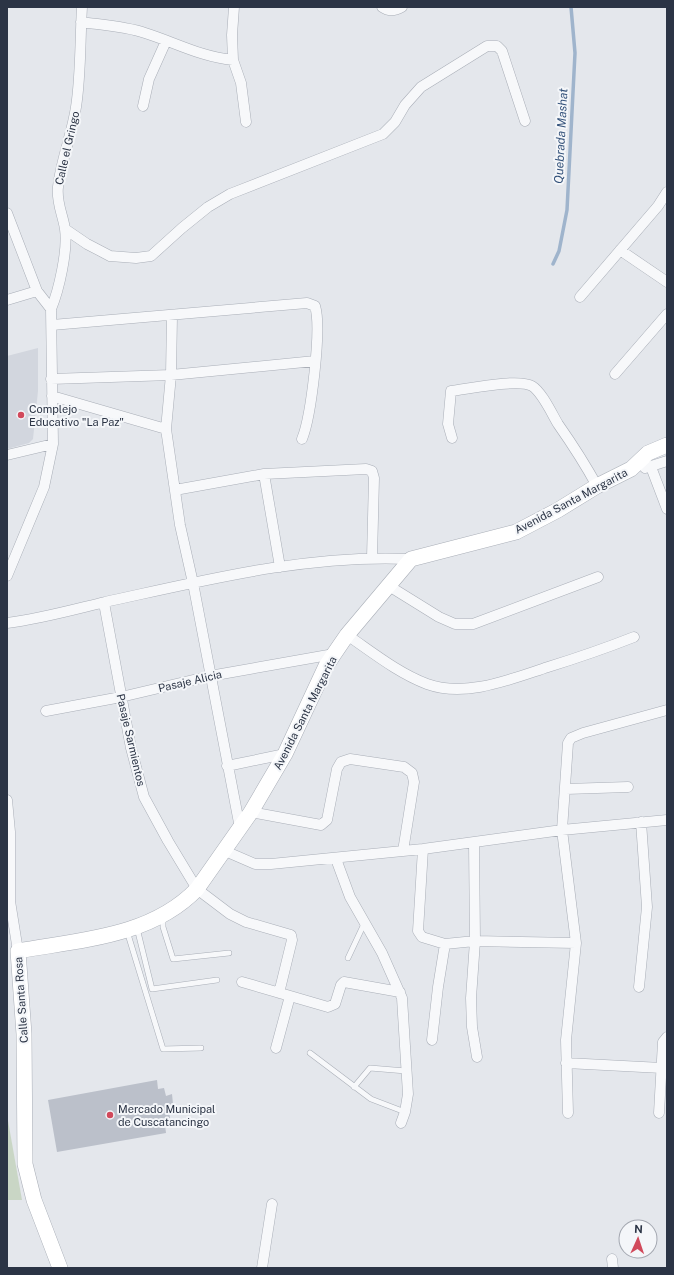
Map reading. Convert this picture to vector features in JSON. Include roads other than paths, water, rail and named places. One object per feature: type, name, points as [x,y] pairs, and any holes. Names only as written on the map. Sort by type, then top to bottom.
[{"type":"street","name":"Calle el Gringo","points":[[50,309],[57,293],[65,246],[65,229],[60,211],[57,189],[63,155],[76,108],[82,7]]},
{"type":"street","points":[[234,7],[232,36],[233,60],[241,83],[246,122]]},
{"type":"street","points":[[382,7],[387,10],[397,10],[402,7]]},
{"type":"street","points":[[81,22],[123,27],[144,33],[204,56],[233,60]]},
{"type":"street","points":[[143,106],[149,79],[166,41]]},
{"type":"street","points":[[65,229],[87,244],[110,256],[136,258],[151,256],[192,220],[230,194],[383,134],[395,122],[405,105],[421,87],[487,46],[497,46],[502,51],[525,121]]},
{"type":"street","points":[[580,297],[667,192]]},
{"type":"street","points":[[7,213],[37,291],[50,309],[52,325],[51,379],[53,444],[44,487],[12,551],[7,576]]},
{"type":"street","points":[[620,250],[667,282]]},
{"type":"street","points":[[7,300],[37,291]]},
{"type":"street","points":[[52,325],[172,316],[307,303],[315,306],[318,314],[310,413],[302,439]]},
{"type":"street","points":[[615,374],[667,314]]},
{"type":"street","points":[[172,316],[171,375],[166,429],[180,525],[193,583],[240,828]]},
{"type":"street","points":[[51,379],[171,375],[314,361]]},
{"type":"street","points":[[452,438],[448,424],[451,391],[494,384],[522,384],[532,386],[544,401],[597,486]]},
{"type":"street","points":[[52,396],[166,429]]},
{"type":"street","points":[[7,455],[53,444]]},
{"type":"street","name":"Avenida Santa Margarita","points":[[18,951],[132,928],[162,916],[187,899],[197,889],[225,851],[251,812],[285,754],[326,666],[347,635],[411,559],[516,532],[558,510],[597,486],[631,469],[648,453],[667,445]]},
{"type":"street","points":[[631,469],[651,467],[667,461]]},
{"type":"street","points":[[651,467],[667,509]]},
{"type":"street","points":[[175,490],[264,474],[366,469],[372,471],[374,478],[372,558]]},
{"type":"street","points":[[264,474],[280,567]]},
{"type":"street","points":[[7,623],[193,583],[316,561],[372,558],[411,559]]},
{"type":"street","points":[[389,586],[439,617],[454,624],[473,624],[598,577]]},
{"type":"street","name":"Pasaje Sarmientos","points":[[104,603],[131,748],[144,797],[197,889]]},
{"type":"street","points":[[347,635],[396,668],[427,684],[447,689],[482,687],[595,652],[634,637]]},
{"type":"street","name":"Pasaje Alicia","points":[[46,711],[121,697],[210,676],[334,654]]},
{"type":"street","points":[[568,1113],[566,1040],[576,943],[562,830],[566,789],[566,748],[571,738],[608,725],[667,710]]},
{"type":"street","points":[[227,766],[285,754]]},
{"type":"street","points":[[251,812],[321,825],[327,820],[337,769],[342,762],[350,759],[404,767],[412,773],[414,782],[403,851]]},
{"type":"street","points":[[566,789],[628,787]]},
{"type":"street","name":"Calle Santa Rosa","points":[[7,800],[10,832],[9,901],[18,951],[24,1034],[25,1164],[34,1200],[60,1268]]},
{"type":"street","points":[[225,851],[255,864],[336,859],[474,843],[562,830],[667,820]]},
{"type":"street","points":[[640,987],[647,907],[641,822]]},
{"type":"street","points":[[474,843],[474,941],[471,998],[472,1027],[476,1057]]},
{"type":"street","points":[[423,849],[419,934],[422,937],[445,944],[474,941],[576,943]]},
{"type":"street","points":[[336,859],[350,897],[364,924],[382,953],[400,992],[404,1012],[408,1094],[405,1112],[401,1123]]},
{"type":"street","points":[[197,889],[230,914],[246,922],[291,934],[292,940],[279,993]]},
{"type":"street","points":[[432,1040],[445,944]]},
{"type":"street","points":[[242,982],[330,1007],[335,1004],[341,985],[344,982],[400,992]]},
{"type":"street","points":[[276,1048],[290,996]]},
{"type":"street","points":[[659,1113],[663,1042],[667,1037]]},
{"type":"street","points":[[566,1063],[662,1068]]},
{"type":"street","points":[[262,1268],[272,1204]]},
{"type":"lane","points":[[162,916],[163,928],[173,959],[230,953]]},
{"type":"lane","points":[[348,958],[364,924]]},
{"type":"lane","points":[[132,928],[152,989],[217,980]]},
{"type":"lane","points":[[132,928],[163,1049],[201,1048]]},
{"type":"lane","points":[[310,1053],[354,1087],[378,1103],[405,1112]]},
{"type":"lane","points":[[354,1087],[370,1068],[406,1071]]},
{"type":"waterway","name":"Quebrada Mashat","points":[[553,264],[559,251],[567,210],[575,53],[571,7]]},
{"type":"place","name":"Complejo Educativo \"La Paz\"","points":[[21,415]]},
{"type":"place","name":"Mercado Municipal de Cuscatancingo","points":[[110,1115]]}]
